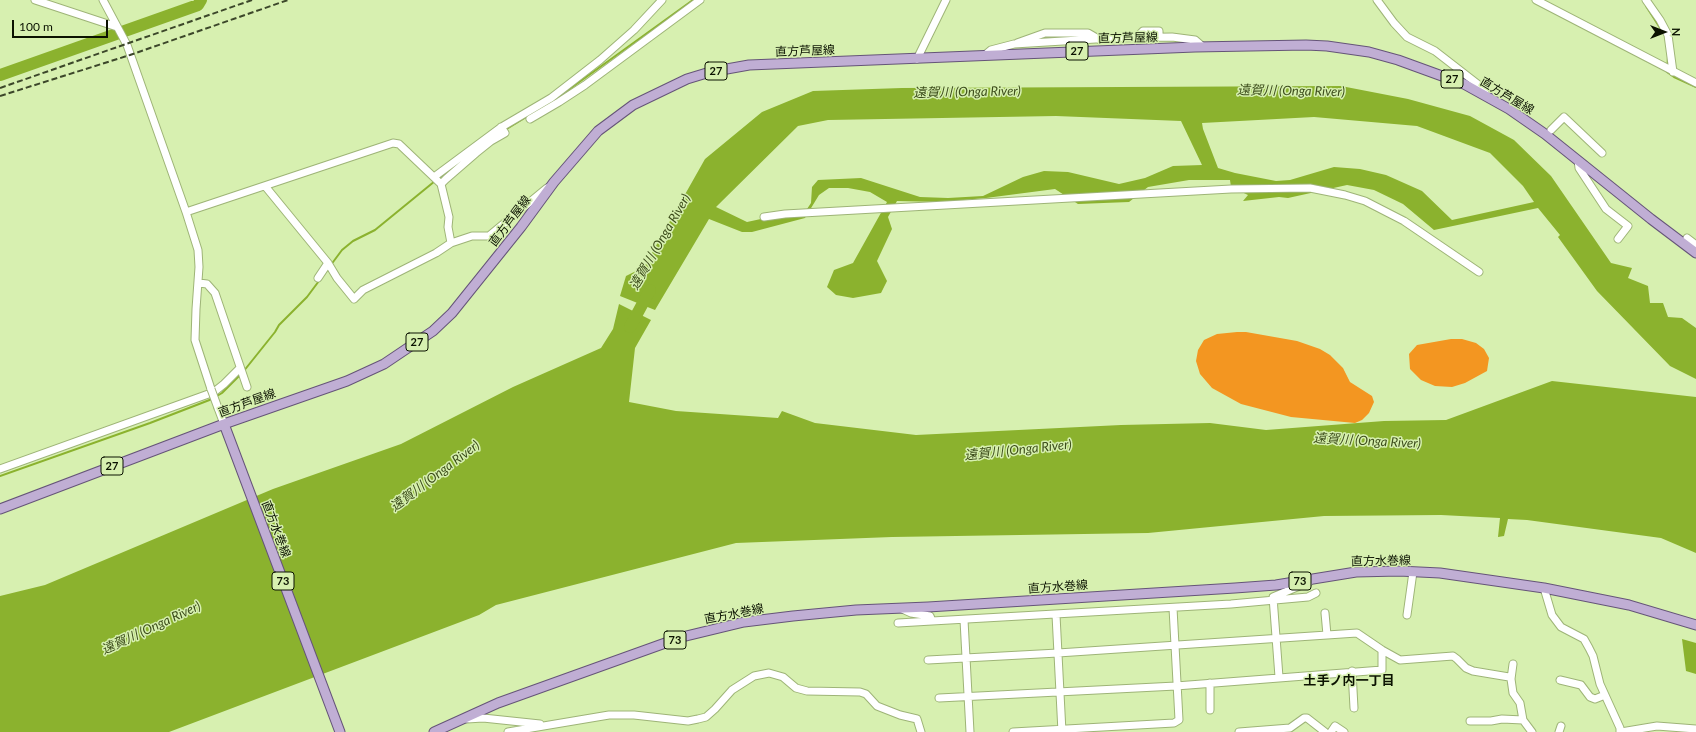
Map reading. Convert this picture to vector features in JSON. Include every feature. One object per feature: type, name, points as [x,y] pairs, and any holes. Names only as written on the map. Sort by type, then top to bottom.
[{"type":"main road","name":"直方芦屋線","points":[[0,509],[347,381],[384,364],[433,331],[452,313],[516,233],[554,182],[598,131],[633,105],[687,79],[710,72],[750,65],[1203,47],[1306,45],[1327,46],[1368,52],[1439,74],[1464,84],[1509,109],[1545,134],[1696,253]]},
{"type":"main road","name":"直方水巻線","points":[[225,427],[340,732]]},
{"type":"main road","name":"直方水巻線","points":[[434,732],[498,703],[682,637],[751,621],[793,616],[1276,585],[1356,572],[1413,572],[1440,573],[1544,588],[1629,605],[1696,625]]},
{"type":"street","points":[[35,0],[117,27]]},
{"type":"street","points":[[103,0],[126,45],[186,212],[198,250],[199,283],[195,340],[225,427]]},
{"type":"street","points":[[438,181],[503,129],[552,98],[600,60],[634,30],[662,0]]},
{"type":"street","points":[[530,119],[585,85],[700,0]]},
{"type":"street","points":[[917,58],[946,0]]},
{"type":"street","points":[[1377,0],[1394,23],[1407,37],[1435,51],[1484,89],[1486,96]]},
{"type":"street","points":[[1536,0],[1696,83]]},
{"type":"street","points":[[1646,0],[1660,20],[1668,35],[1673,72]]},
{"type":"street","points":[[985,55],[991,50],[1015,44],[1159,37],[1195,40],[1203,47]]},
{"type":"street","points":[[1551,130],[1564,117],[1602,153]]},
{"type":"street","points":[[186,212],[394,143],[399,144],[438,181],[449,217],[448,227],[451,243]]},
{"type":"street","points":[[1578,160],[1579,168],[1606,209],[1628,226],[1618,239]]},
{"type":"street","points":[[266,186],[354,298],[363,290],[436,253],[451,243],[472,236],[488,236],[554,182]]},
{"type":"street","points":[[764,217],[785,214],[1223,190],[1310,188],[1345,195],[1365,201],[1404,221],[1479,272]]},
{"type":"street","points":[[1686,238],[1696,244]]},
{"type":"street","points":[[318,278],[330,266]]},
{"type":"street","points":[[199,283],[206,284],[215,293],[246,387]]},
{"type":"street","points":[[0,469],[214,392],[240,368]]},
{"type":"street","points":[[1407,615],[1413,572]]},
{"type":"street","points":[[1279,677],[1273,597],[1322,577]]},
{"type":"street","points":[[1544,588],[1552,615],[1561,627],[1584,639],[1589,648],[1593,656],[1600,684],[1620,728],[1620,732],[1657,726],[1696,729]]},
{"type":"street","points":[[898,623],[1173,608],[1308,597],[1316,593]]},
{"type":"street","points":[[900,608],[911,614],[930,616],[932,621]]},
{"type":"street","points":[[1012,732],[1174,723],[1179,720],[1173,608]]},
{"type":"street","points":[[1325,613],[1327,634]]},
{"type":"street","points":[[1056,615],[1062,730]]},
{"type":"street","points":[[964,620],[970,732]]},
{"type":"street","points":[[928,660],[1175,646],[1357,633],[1382,650],[1404,661],[1419,658],[1452,656],[1472,671],[1490,673],[1511,679]]},
{"type":"street","points":[[939,698],[1176,686],[1382,670],[1382,650]]},
{"type":"street","points":[[1513,664],[1511,679],[1513,693],[1520,704],[1522,720],[1532,732]]},
{"type":"street","points":[[1352,672],[1354,708]]},
{"type":"street","points":[[508,732],[609,715],[634,715],[688,721],[698,719],[706,717],[732,690],[754,676],[769,673],[783,677],[796,688],[807,691],[860,692],[866,694],[876,706],[900,715],[917,719],[921,732]]},
{"type":"street","points":[[1560,680],[1581,685],[1590,697],[1595,699],[1605,695]]},
{"type":"street","points":[[1210,683],[1210,710]]},
{"type":"street","points":[[463,719],[483,718],[544,725]]},
{"type":"street","points":[[1239,732],[1290,728],[1304,718],[1308,718],[1325,732]]},
{"type":"street","points":[[1470,721],[1491,722],[1502,719],[1522,720]]},
{"type":"street","points":[[1331,732],[1336,726],[1344,732]]},
{"type":"shaded area","points":[[1246,332],[1297,341],[1320,349],[1330,355],[1343,368],[1350,382],[1372,396],[1374,402],[1369,413],[1362,420],[1355,423],[1291,417],[1241,404],[1212,388],[1200,374],[1196,361],[1198,350],[1204,340],[1217,334]]},
{"type":"shaded area","points":[[1451,339],[1462,339],[1476,343],[1484,349],[1489,358],[1487,371],[1465,383],[1452,387],[1435,386],[1421,380],[1410,369],[1409,354],[1417,345]]},
{"type":"water","points":[[1341,86],[1408,99],[1470,116],[1514,140],[1551,176],[1611,263],[1632,268],[1628,278],[1648,286],[1650,303],[1663,303],[1668,317],[1682,318],[1696,328],[1696,379],[1670,366],[1597,291],[1558,237],[1560,235],[1538,208],[1434,230],[1403,204],[1374,190],[1347,185],[1288,198],[1279,197],[1243,201],[1248,195],[1231,187],[1230,180],[1189,180],[1148,187],[1129,202],[1078,204],[1055,189],[942,202],[897,201],[888,217],[892,229],[877,261],[887,281],[881,293],[853,298],[836,295],[827,287],[834,270],[853,263],[887,202],[870,192],[848,188],[829,188],[819,195],[805,218],[752,232],[742,232],[709,219],[655,310],[620,296],[626,276],[644,267],[705,159],[762,112],[813,91],[902,88]],"holes":[[[1056,116],[1181,121],[1202,165],[1173,166],[1145,178],[1119,184],[1068,172],[1044,171],[1023,177],[983,196],[948,198],[920,197],[861,178],[818,180],[812,187],[811,203],[807,209],[747,222],[716,207],[798,126],[828,120]],[[1314,117],[1417,126],[1490,153],[1523,186],[1534,202],[1452,220],[1422,191],[1386,175],[1360,169],[1334,167],[1290,180],[1276,181],[1235,173],[1218,168],[1202,123]]]},
{"type":"water","points":[[619,304],[651,320],[635,348],[629,402],[676,411],[778,418],[782,411],[815,423],[916,435],[1121,425],[1210,423],[1266,430],[1384,421],[1446,420],[1552,381],[1696,397],[1696,553],[1661,538],[1527,520],[1508,519],[1504,536],[1498,537],[1500,518],[1441,515],[1324,516],[1148,533],[892,537],[736,543],[496,605],[479,615],[169,732],[0,732],[0,596],[45,585],[273,489],[401,444],[513,387],[601,348],[613,329]]},
{"type":"water","points":[[1682,639],[1696,643],[1696,674],[1686,671]]},
{"type":"waterway","points":[[0,75],[198,5],[201,0]]},
{"type":"waterway","points":[[564,93],[693,0]]},
{"type":"waterway","points":[[1646,6],[1662,31]]},
{"type":"waterway","points":[[1668,57],[1667,72],[1674,77],[1696,87]]},
{"type":"waterway","points":[[505,130],[549,103]]},
{"type":"waterway","points":[[439,178],[451,169]]},
{"type":"waterway","points":[[243,372],[279,325],[307,297],[342,250],[353,241],[375,230],[435,181]]},
{"type":"waterway","name":"遠賀川 (Onga River)","points":[[630,327],[650,290]]},
{"type":"waterway","points":[[0,476],[150,423],[212,399],[222,393],[240,375]]},
{"type":"railway","points":[[0,88],[252,0]]},
{"type":"railway","points":[[0,96],[130,55],[288,0]]},
{"type":"district","name":"土手ノ内一丁目","points":[[1349,681]]}]
